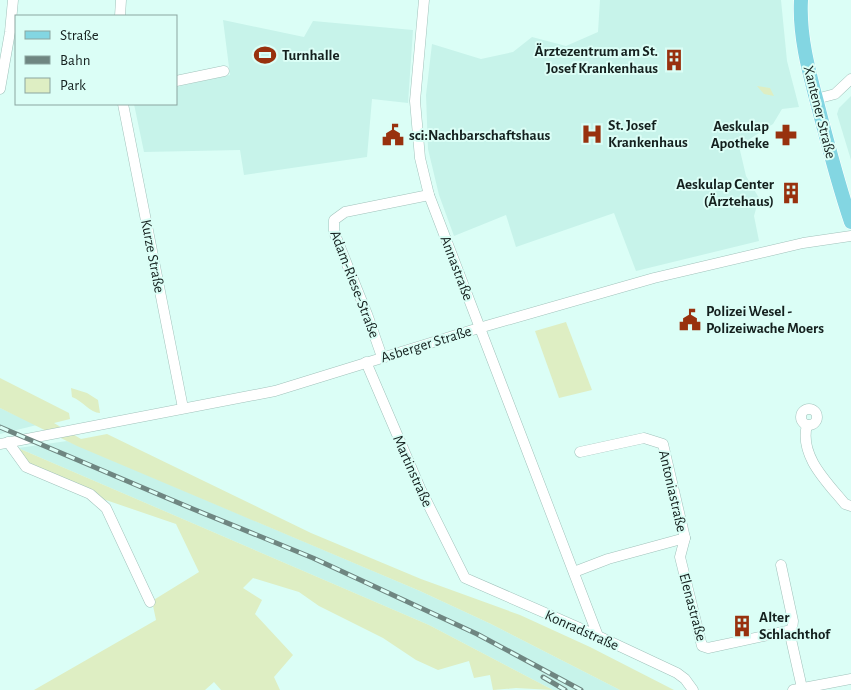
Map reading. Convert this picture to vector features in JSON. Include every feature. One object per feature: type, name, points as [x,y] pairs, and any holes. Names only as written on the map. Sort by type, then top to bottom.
[{"type":"main road","name":"Xantener Straße","points":[[801,0],[802,38],[836,179],[851,222]]},
{"type":"street","points":[[0,89],[10,32],[13,0]]},
{"type":"street","points":[[120,15],[121,0]]},
{"type":"street","name":"Annastraße","points":[[424,0],[416,101],[420,158],[429,195],[598,636]]},
{"type":"street","points":[[178,81],[224,71]]},
{"type":"street","points":[[816,99],[835,94],[851,79]]},
{"type":"street","name":"Kurze Straße","points":[[123,105],[183,408]]},
{"type":"street","name":"Adam-Riese-Straße","points":[[382,357],[368,314],[334,232],[334,220],[346,212],[429,195]]},
{"type":"street","name":"Asberger Straße","points":[[4,443],[275,391],[479,328],[654,278],[803,242],[851,236]]},
{"type":"street","name":"Martinstraße","points":[[366,362],[420,488],[465,578]]},
{"type":"street","points":[[807,425],[804,436],[812,463],[846,504],[851,506]]},
{"type":"street","name":"Antoniastraße","points":[[574,572],[608,559],[685,538],[663,444],[644,438],[580,452]]},
{"type":"street","points":[[4,443],[26,467],[90,494],[106,508],[150,602]]},
{"type":"street","name":"Elenastraße","points":[[685,538],[680,557],[702,646],[708,648],[792,630]]},
{"type":"street","points":[[781,565],[793,621],[791,639],[797,689],[851,679]]},
{"type":"street","name":"Konradstraße","points":[[465,578],[677,673],[685,679],[693,690]]},
{"type":"shaded area","name":"St. Josef Krankenhaus","points":[[600,0],[781,0],[787,61],[799,107],[782,109],[773,124],[739,146],[746,176],[759,198],[754,216],[759,241],[636,271],[614,213],[516,247],[506,215],[454,236],[439,195],[428,149],[426,95],[432,44],[481,59],[513,52],[532,37],[566,46],[598,32]]},
{"type":"shaded area","points":[[223,20],[304,37],[313,21],[413,30],[408,103],[372,99],[367,157],[244,175],[240,150],[144,152],[134,105],[178,105],[178,87],[230,75]]},
{"type":"shaded area","points":[[851,96],[851,160],[837,114],[839,108]]},
{"type":"shaded area","points":[[0,408],[37,425],[0,434]]},
{"type":"shaded area","points":[[67,441],[420,591],[491,624],[620,690],[553,690],[429,625],[18,448]]},
{"type":"green space","points":[[757,86],[770,88],[774,96],[764,94]]},
{"type":"green space","points":[[566,322],[592,390],[559,398],[535,331]]},
{"type":"green space","points":[[0,378],[69,413],[70,419],[54,423],[81,439],[107,434],[311,533],[421,579],[520,615],[590,647],[674,690],[620,690],[491,624],[420,591],[77,446],[0,408]]},
{"type":"green space","points":[[71,388],[87,393],[98,400],[100,413],[93,411],[72,397]]},
{"type":"green space","points":[[18,448],[429,625],[553,690],[516,688],[493,690],[490,675],[474,678],[469,661],[438,670],[416,660],[383,638],[319,606],[299,592],[253,578],[243,588],[262,600],[255,614],[293,655],[274,677],[280,690],[221,690],[214,682],[205,690],[34,690],[156,620],[152,601],[199,572],[176,524],[100,498],[32,468]]},
{"type":"railway","points":[[0,427],[313,558],[477,634],[581,690]]},
{"type":"railway","points":[[543,677],[565,690]]},
{"type":"place","name":"Turnhalle","points":[[265,55]]},
{"type":"place","name":"Ärztezentrum am St. Josef Krankenhaus","points":[[674,60]]},
{"type":"place","name":"St. Josef Krankenhaus","points":[[592,134]]},
{"type":"place","name":"sci:Nachbarschaftshaus","points":[[393,135]]},
{"type":"place","name":"Aeskulap Apotheke","points":[[786,135]]},
{"type":"place","name":"Aeskulap Center (Ärztehaus)","points":[[791,193]]},
{"type":"place","name":"Polizei Wesel - Polizeiwache Moers","points":[[690,320]]},
{"type":"place","name":"Alter Schlachthof","points":[[742,626]]}]
